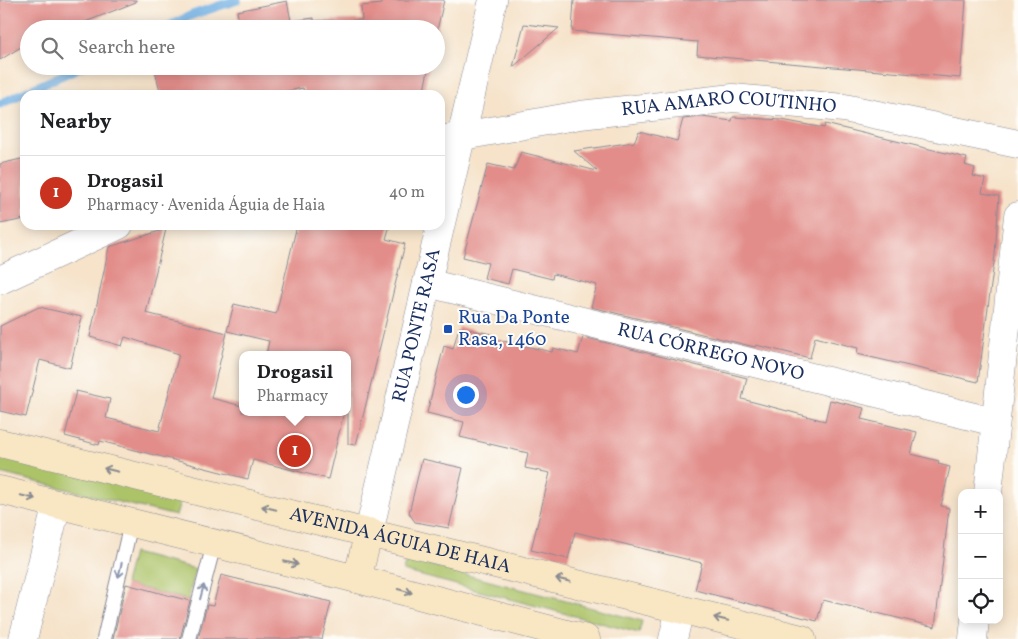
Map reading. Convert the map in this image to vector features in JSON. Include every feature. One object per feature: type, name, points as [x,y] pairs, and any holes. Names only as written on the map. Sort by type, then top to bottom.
[{"type":"main road","name":"AVENIDA ÁGUIA DE HAIA","points":[[0,442],[802,639]]},
{"type":"main road","points":[[0,490],[214,544],[360,570]]},
{"type":"main road","points":[[179,536],[197,522],[586,639]]},
{"type":"main road","points":[[360,570],[369,532]]},
{"type":"street","name":"RUA PONTE RASA","points":[[445,170],[450,138],[493,0]]},
{"type":"street","name":"RUA AMARO COUTINHO","points":[[450,138],[580,115],[733,98],[844,108],[1018,144]]},
{"type":"street","points":[[988,489],[1018,216]]},
{"type":"street","points":[[0,280],[108,230]]},
{"type":"street","name":"RUA PONTE RASA","points":[[369,532],[427,283],[435,230]]},
{"type":"street","name":"RUA CÓRREGO NOVO","points":[[427,283],[995,422]]},
{"type":"street","points":[[23,639],[56,504]]},
{"type":"street","points":[[673,639],[680,609]]},
{"type":"street","points":[[973,639],[974,624]]},
{"type":"lane","points":[[104,639],[131,523]]},
{"type":"lane","points":[[189,639],[214,544]]},
{"type":"green space","points":[[0,456],[181,499],[176,516],[0,473]]},
{"type":"green space","points":[[133,553],[196,569],[188,600],[125,584]]},
{"type":"green space","points":[[406,559],[642,621],[639,633],[403,571]]},
{"type":"building","points":[[0,0],[136,0],[136,2],[90,20],[20,20],[20,48],[0,60]]},
{"type":"building","points":[[381,0],[444,0],[439,20],[362,20],[361,6],[382,4]]},
{"type":"building","points":[[574,0],[966,0],[960,78],[697,55],[698,42],[572,31]]},
{"type":"building","points":[[287,1],[291,20],[238,20],[237,11]]},
{"type":"building","points":[[524,24],[559,28],[513,67]]},
{"type":"building","points":[[156,75],[427,75],[424,90],[303,90],[303,88],[292,90],[160,90]]},
{"type":"building","points":[[702,117],[732,121],[733,117],[782,120],[824,128],[825,124],[967,158],[965,165],[975,168],[973,176],[985,179],[982,193],[999,196],[995,255],[978,382],[857,354],[858,348],[815,337],[810,358],[756,345],[755,347],[591,307],[597,285],[553,274],[552,279],[512,269],[508,284],[484,278],[488,263],[463,257],[488,164],[514,170],[521,152],[597,171],[574,151],[634,142],[639,131],[677,141],[683,119]]},
{"type":"building","points":[[20,159],[20,220],[0,224],[0,164]]},
{"type":"building","points":[[166,230],[146,313],[227,333],[211,398],[239,405],[239,416],[343,416],[328,479],[253,460],[248,479],[100,441],[99,445],[65,436],[76,391],[110,399],[106,418],[159,431],[179,354],[125,337],[122,346],[90,337],[109,247]]},
{"type":"building","points":[[296,230],[389,230],[386,239],[405,244],[356,445],[348,444],[348,416],[351,416],[351,351],[267,351],[269,341],[227,331],[234,304],[276,314]]},
{"type":"building","points":[[39,307],[82,317],[70,368],[40,360],[26,417],[0,411],[0,326]]},
{"type":"building","points":[[459,327],[491,334],[490,338],[552,352],[553,348],[578,354],[583,337],[747,378],[742,399],[825,421],[830,400],[864,408],[861,419],[917,432],[911,454],[939,461],[938,464],[950,467],[941,506],[949,508],[935,627],[823,600],[817,621],[695,590],[702,563],[575,532],[568,559],[531,550],[550,473],[525,468],[528,453],[460,437],[464,422],[427,413],[444,346],[453,349]]},
{"type":"building","points":[[422,459],[463,468],[449,528],[415,522],[409,513]]},
{"type":"building","points":[[221,575],[331,602],[322,639],[198,639],[207,605],[213,606]]},
{"type":"building","points":[[126,584],[190,601],[180,639],[113,639]]},
{"type":"waterway","points":[[182,20],[237,0]]},
{"type":"waterway","points":[[30,90],[63,75]]},
{"type":"waterway","points":[[0,104],[20,95]]},
{"type":"place","name":"Rua Da Ponte Rasa, 1460","points":[[448,329]]},
{"type":"place","name":"Drogasil","points":[[295,451]]}]
